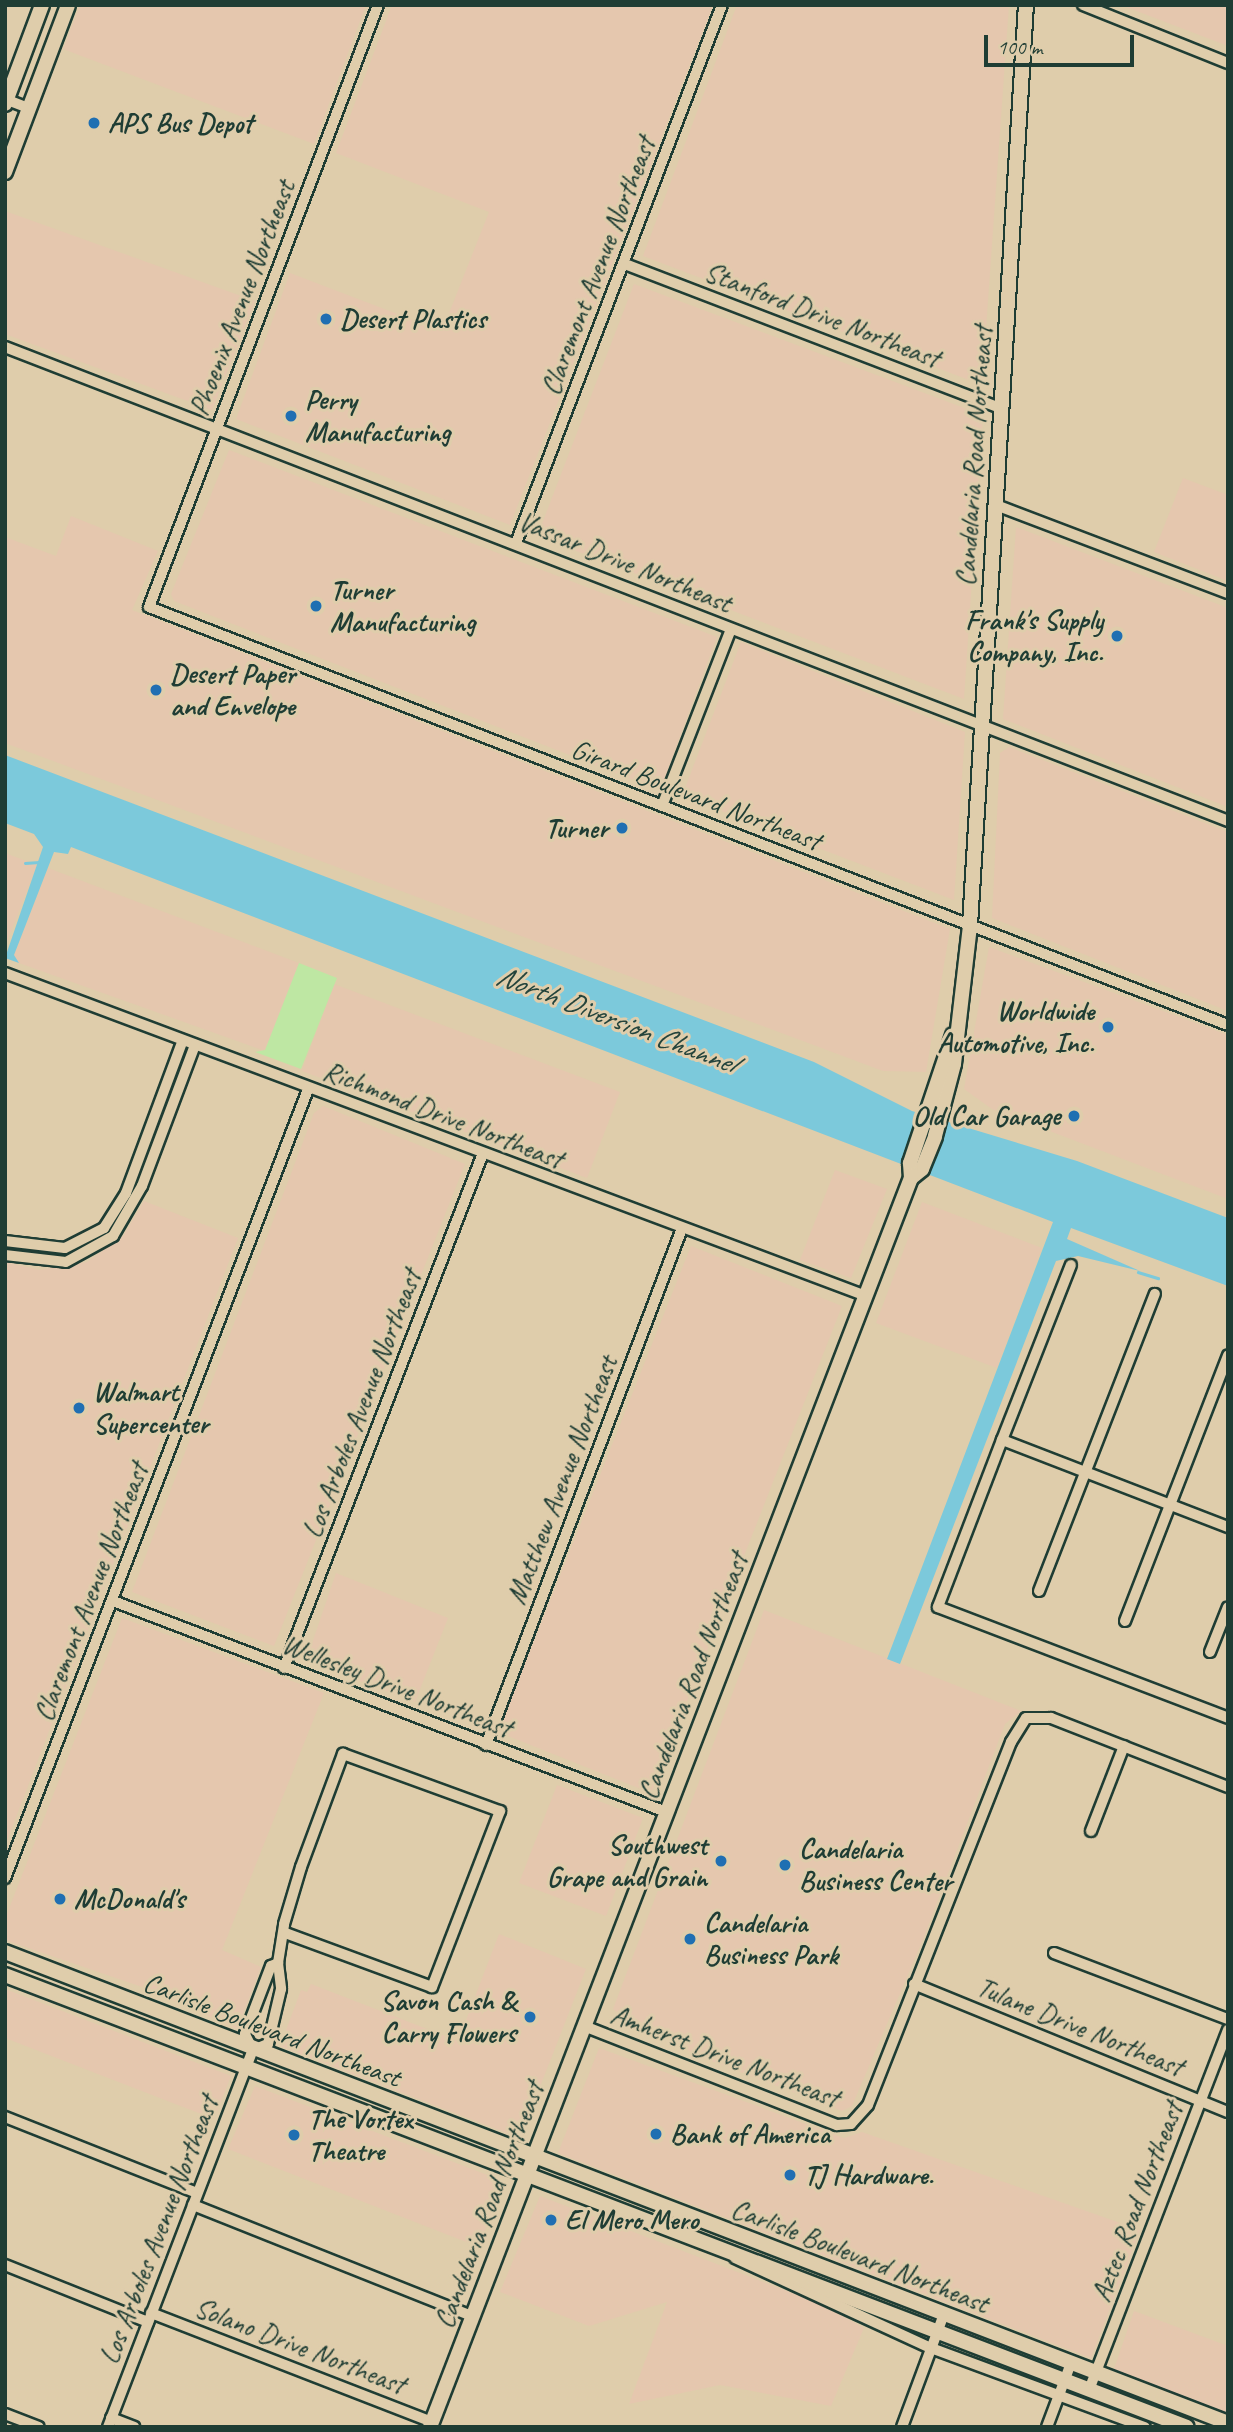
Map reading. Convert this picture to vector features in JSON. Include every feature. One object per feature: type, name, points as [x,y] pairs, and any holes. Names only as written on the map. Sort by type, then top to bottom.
[{"type":"main road","points":[[6,101],[42,5]]},
{"type":"main road","points":[[5,172],[68,5]]},
{"type":"main road","name":"Candelaria Road Northeast","points":[[911,1178],[922,1169],[943,1107],[970,925],[1026,5]]},
{"type":"main road","name":"Candelaria Road Northeast","points":[[431,2425],[911,1178],[929,1100],[953,1035]]},
{"type":"main road","name":"Carlisle Boulevard Northeast","points":[[5,1952],[253,2050],[1228,2424]]},
{"type":"main road","name":"Carlisle Boulevard Northeast","points":[[5,1975],[525,2177],[937,2331],[1061,2387],[1090,2390],[1187,2427]]},
{"type":"street","name":"Phoenix Avenue Northeast","points":[[149,607],[377,5]]},
{"type":"street","name":"Claremont Avenue Northeast","points":[[516,543],[722,5]]},
{"type":"street","points":[[1083,5],[1228,63]]},
{"type":"street","points":[[6,101],[29,108]]},
{"type":"street","name":"Stanford Drive Northeast","points":[[625,264],[1002,409]]},
{"type":"street","name":"Vassar Drive Northeast","points":[[5,346],[1228,821]]},
{"type":"street","points":[[996,505],[1228,593]]},
{"type":"street","name":"Girard Boulevard Northeast","points":[[149,607],[1228,1025]]},
{"type":"street","points":[[662,806],[732,629]]},
{"type":"street","name":"Richmond Drive Northeast","points":[[5,973],[681,1231],[866,1296]]},
{"type":"street","points":[[5,1241],[65,1248],[93,1236],[115,1215],[183,1040]]},
{"type":"street","points":[[5,1255],[65,1262],[88,1254],[125,1220],[195,1045]]},
{"type":"street","name":"Claremont Avenue Northeast","points":[[5,1878],[309,1087]]},
{"type":"street","name":"Los Arboles Avenue Northeast","points":[[284,1668],[482,1156]]},
{"type":"street","name":"Matthew Avenue Northeast","points":[[486,1745],[681,1231]]},
{"type":"street","points":[[1071,1265],[938,1607],[1228,1718]]},
{"type":"street","points":[[1039,1591],[1155,1294]]},
{"type":"street","points":[[1125,1621],[1228,1355]]},
{"type":"street","points":[[1002,1440],[1228,1527]]},
{"type":"street","name":"Wellesley Drive Northeast","points":[[113,1601],[666,1812]]},
{"type":"street","points":[[1210,1652],[1228,1607]]},
{"type":"street","points":[[914,1984],[1026,1718],[1051,1718],[1228,1787]]},
{"type":"street","points":[[1091,1831],[1124,1746]]},
{"type":"street","points":[[278,1963],[271,1966],[245,2035],[253,2050],[268,2043],[281,1989],[278,1963],[285,1933],[343,1754],[500,1811],[432,1987],[285,1933]]},
{"type":"street","points":[[1054,1954],[1228,2019]]},
{"type":"street","name":"Tulane Drive Northeast","points":[[914,1984],[1228,2112]]},
{"type":"street","name":"Amherst Drive Northeast","points":[[583,2026],[837,2125],[851,2124],[868,2105],[914,1984]]},
{"type":"street","name":"Aztec Road Northeast","points":[[1090,2390],[1228,2030]]},
{"type":"street","name":"Los Arboles Avenue Northeast","points":[[110,2422],[253,2050]]},
{"type":"street","points":[[5,2117],[197,2193]]},
{"type":"street","points":[[193,2205],[472,2316]]},
{"type":"street","points":[[727,2253],[755,2272],[931,2348],[1061,2387],[1145,2427]]},
{"type":"street","name":"Solano Drive Northeast","points":[[5,2265],[150,2317],[431,2425]]},
{"type":"street","points":[[902,2427],[944,2314]]},
{"type":"street","points":[[1047,2427],[1071,2363]]},
{"type":"street","points":[[5,2413],[39,2427]]},
{"type":"street","points":[[110,2422],[134,2427]]},
{"type":"shaded area","points":[[80,5],[366,5],[314,144],[63,49]]},
{"type":"shaded area","points":[[392,5],[713,5],[510,525],[236,419],[290,273],[442,331],[489,212],[336,153]]},
{"type":"shaded area","points":[[737,5],[1009,5],[982,385],[643,256]]},
{"type":"shaded area","points":[[1121,5],[1228,5],[1228,46]]},
{"type":"shaded area","points":[[5,211],[255,301],[212,410],[5,334]]},
{"type":"shaded area","points":[[634,284],[983,415],[964,699],[542,538],[540,529]]},
{"type":"shaded area","points":[[229,450],[717,637],[663,782],[649,786],[174,601],[171,594]]},
{"type":"shaded area","points":[[1183,478],[1228,495],[1228,581],[1154,552]]},
{"type":"shaded area","points":[[71,516],[158,551],[132,610],[950,929],[926,1072],[883,1071],[5,743],[5,537],[56,556]]},
{"type":"shaded area","points":[[1016,527],[1228,608],[1228,807],[1003,719]]},
{"type":"shaded area","points":[[741,642],[965,732],[954,900],[682,796]]},
{"type":"shaded area","points":[[1009,747],[1228,832],[1228,1011],[992,918],[1000,753]]},
{"type":"shaded area","points":[[5,853],[37,865],[5,947]]},
{"type":"shaded area","points":[[48,868],[299,963],[265,1051],[19,963],[14,955]]},
{"type":"shaded area","points":[[989,947],[1228,1035],[1228,1199],[992,1109],[964,1089]]},
{"type":"shaded area","points":[[334,984],[620,1092],[587,1178],[302,1071]]},
{"type":"shaded area","points":[[323,1106],[465,1164],[274,1646],[132,1592],[314,1113]]},
{"type":"shaded area","points":[[835,1170],[887,1189],[851,1278],[800,1260]]},
{"type":"shaded area","points":[[144,1201],[238,1238],[5,1846],[5,1262],[40,1270],[87,1262],[123,1236]]},
{"type":"shaded area","points":[[922,1202],[1042,1248],[997,1368],[876,1323]]},
{"type":"shaded area","points":[[691,1246],[842,1306],[651,1793],[498,1732]]},
{"type":"shaded area","points":[[336,1573],[448,1618],[415,1702],[306,1661]]},
{"type":"shaded area","points":[[764,1610],[1021,1711],[1005,1724],[922,1942],[852,2106],[842,2111],[701,2057],[673,2043],[667,2032],[637,2030],[613,2009]]},
{"type":"shaded area","points":[[122,1618],[324,1693],[222,1950],[261,1967],[237,2029],[148,1989],[5,1940],[5,1919]]},
{"type":"shaded area","points":[[557,1785],[643,1818],[606,1916],[519,1883]]},
{"type":"shaded area","points":[[499,1934],[586,1969],[520,2138],[280,2046],[301,1990],[307,1992],[311,1984],[458,2041]]},
{"type":"shaded area","points":[[5,1989],[231,2076],[214,2119],[5,2038]]},
{"type":"shaded area","points":[[599,2048],[844,2138],[862,2132],[1140,2230],[1091,2358],[558,2153]]},
{"type":"shaded area","points":[[255,2086],[503,2181],[479,2247],[228,2149]]},
{"type":"shaded area","points":[[540,2196],[823,2305],[864,2328],[831,2406],[720,2385],[629,2404],[667,2302],[589,2326],[500,2292]]},
{"type":"shaded area","points":[[1134,2311],[1228,2346],[1228,2413],[1114,2369]]},
{"type":"green space","points":[[299,963],[337,978],[301,1069],[255,1052],[265,1050]]},
{"type":"water","name":"North Diversion Channel","points":[[5,755],[814,1062],[912,1111],[1077,1161],[1228,1218],[1228,1286],[1071,1228],[1067,1239],[1140,1271],[1078,1256],[1056,1261],[900,1664],[887,1659],[1053,1222],[71,847],[68,854],[54,852],[14,955],[19,963],[5,958],[43,847],[34,834],[5,823]]},
{"type":"waterway","points":[[25,863],[39,862]]},
{"type":"waterway","points":[[1138,1272],[1158,1278]]},
{"type":"place","name":"APS Bus Depot","points":[[94,123]]},
{"type":"place","name":"Desert Plastics","points":[[326,319]]},
{"type":"place","name":"Perry Manufacturing","points":[[291,416]]},
{"type":"place","name":"Turner Manufacturing","points":[[316,606]]},
{"type":"place","name":"Frank's Supply Company, Inc.","points":[[1117,636]]},
{"type":"place","name":"Desert Paper and Envelope","points":[[156,690]]},
{"type":"place","name":"Turner","points":[[622,828]]},
{"type":"place","name":"Worldwide Automotive, Inc.","points":[[1108,1027]]},
{"type":"place","name":"Old Car Garage","points":[[1074,1116]]},
{"type":"place","name":"Walmart Supercenter","points":[[79,1408]]},
{"type":"place","name":"Southwest Grape and Grain","points":[[721,1861]]},
{"type":"place","name":"Candelaria Business Center","points":[[785,1865]]},
{"type":"place","name":"McDonald's","points":[[60,1899]]},
{"type":"place","name":"Candelaria Business Park","points":[[690,1939]]},
{"type":"place","name":"Savon Cash & Carry Flowers","points":[[530,2017]]},
{"type":"place","name":"Bank of America","points":[[656,2134]]},
{"type":"place","name":"The Vortex Theatre","points":[[294,2135]]},
{"type":"place","name":"TJ Hardware.","points":[[790,2175]]},
{"type":"place","name":"El Mero Mero","points":[[551,2220]]}]
